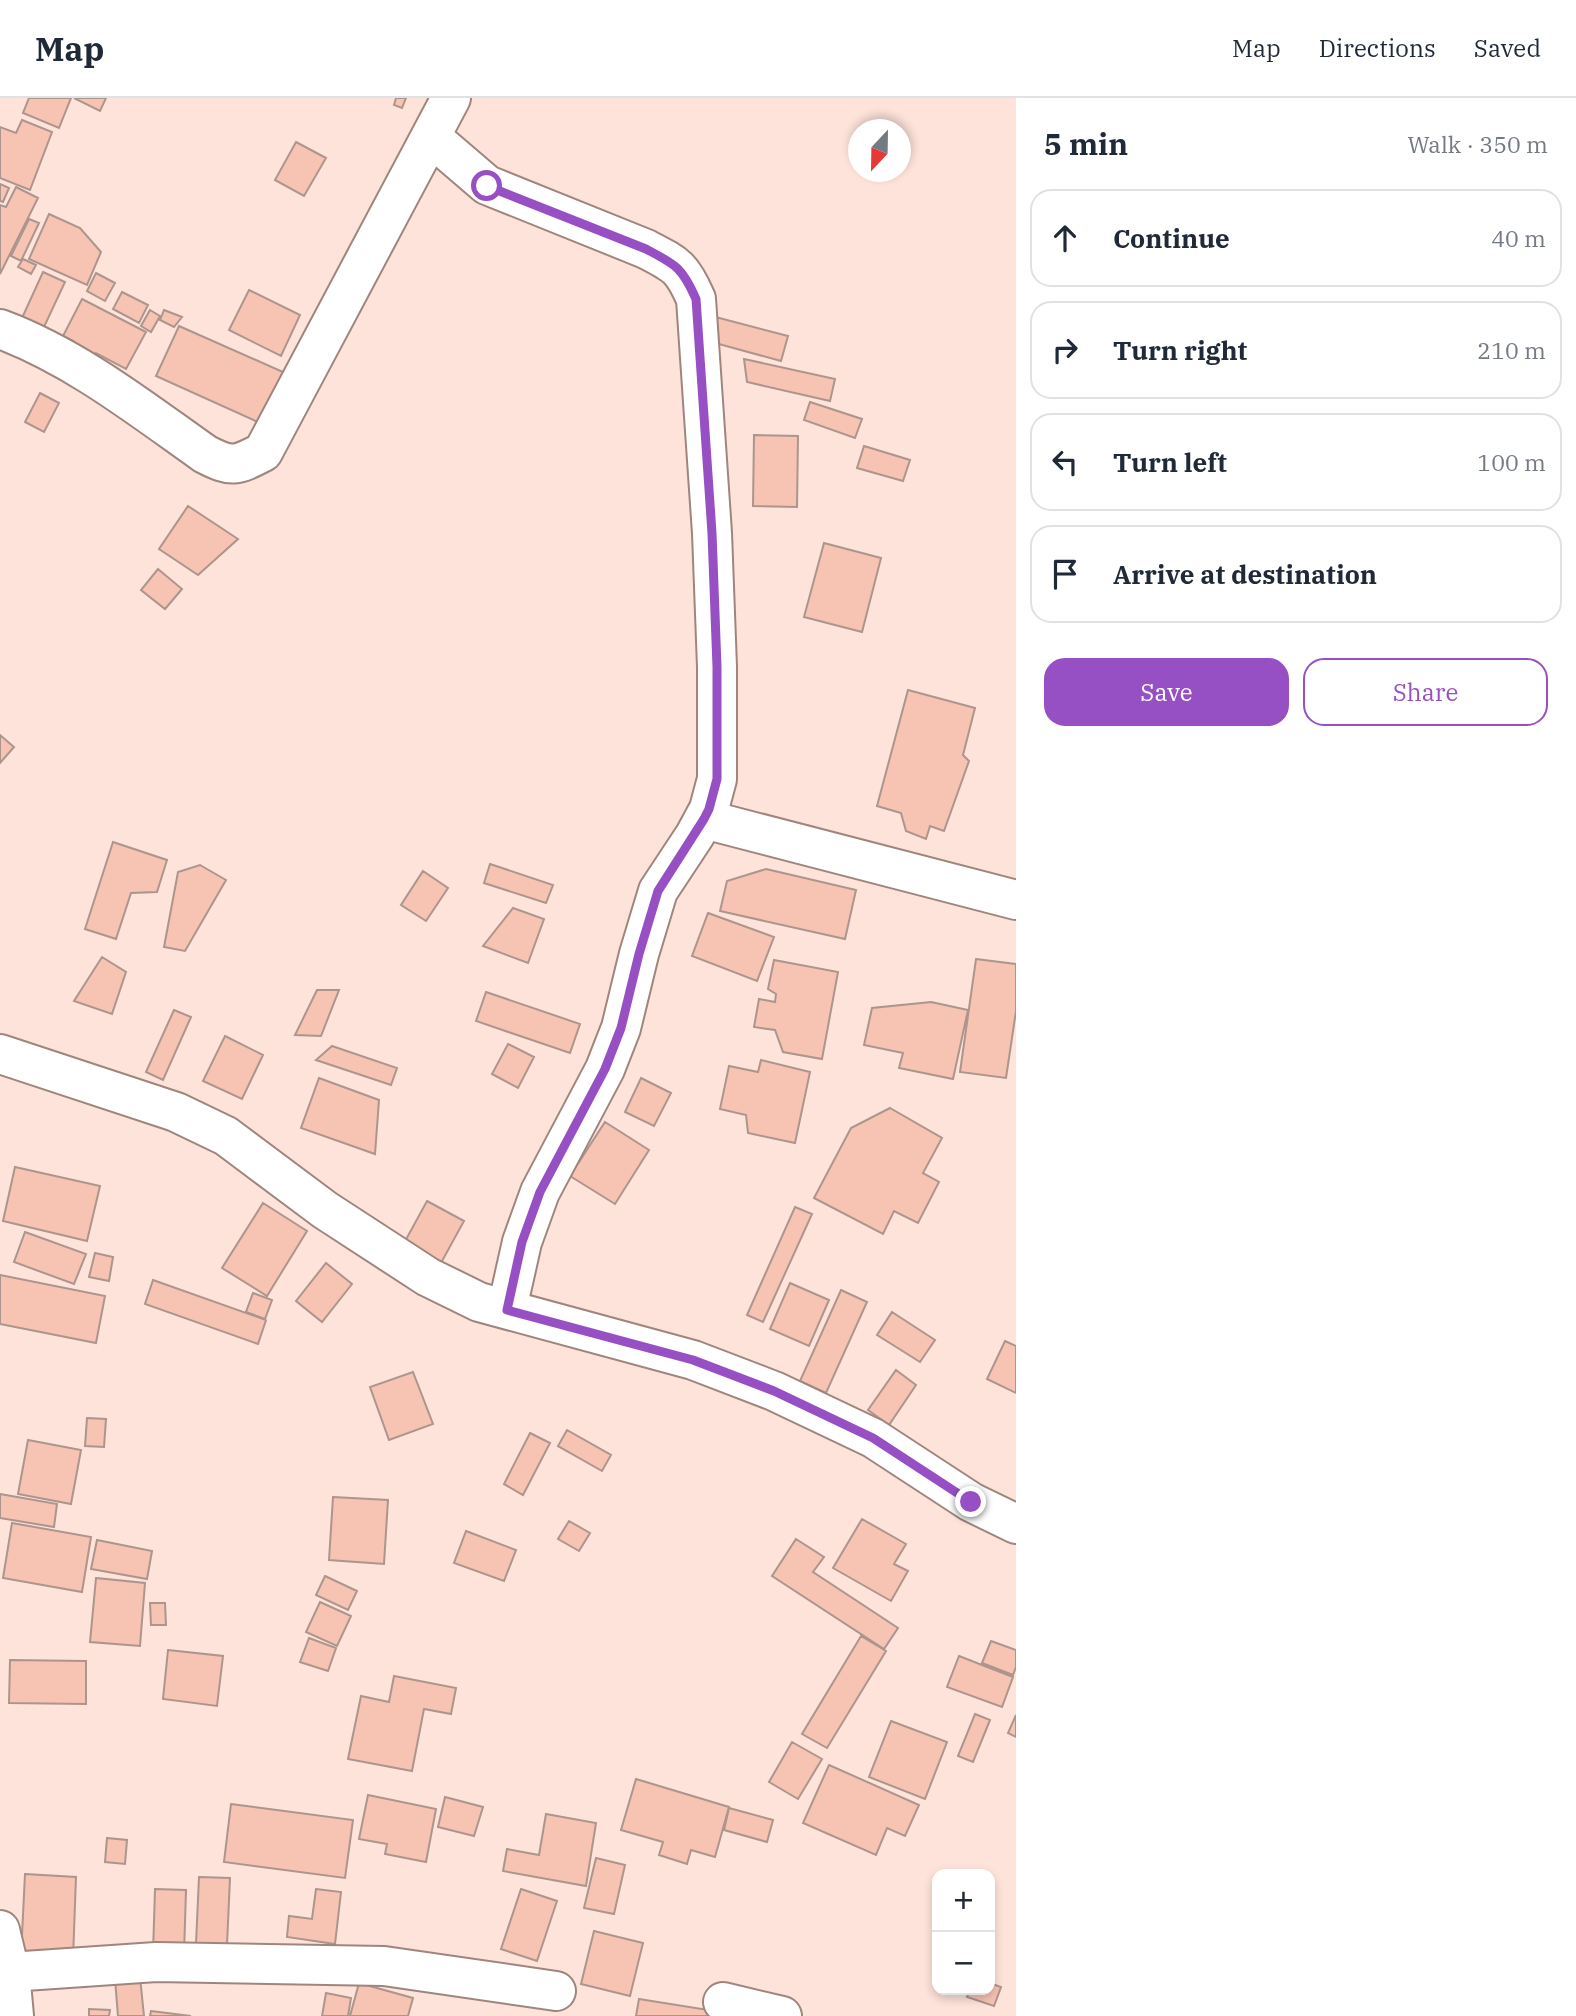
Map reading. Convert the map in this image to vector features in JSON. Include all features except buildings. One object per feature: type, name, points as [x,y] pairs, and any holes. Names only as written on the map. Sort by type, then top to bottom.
[{"type":"street","points":[[0,329],[33,341],[73,363],[205,454],[226,465],[244,462],[263,452],[451,98]]},
{"type":"street","points":[[430,137],[487,186],[646,249],[670,262],[686,276],[696,299],[707,450],[717,667],[717,779],[704,819],[658,891],[621,1028],[605,1069],[540,1192],[522,1242],[507,1310]]},
{"type":"street","points":[[704,819],[1016,900]]},
{"type":"street","points":[[0,1054],[176,1112],[226,1136],[325,1210],[428,1277],[479,1302],[693,1360],[774,1391],[873,1438],[971,1502],[1016,1524]]},
{"type":"street","points":[[0,1930],[10,1972],[14,2016]]},
{"type":"street","points":[[10,1972],[156,1962],[384,1966],[556,1991]]},
{"type":"street","points":[[723,2002],[782,2016]]},
{"type":"route","points":[[487,186],[646,249],[670,262],[686,276],[696,299],[712,533],[717,667],[717,779],[709,809],[658,891],[621,1028],[605,1069],[540,1192],[522,1242],[507,1310],[693,1360],[774,1391],[873,1438],[971,1502]]}]
